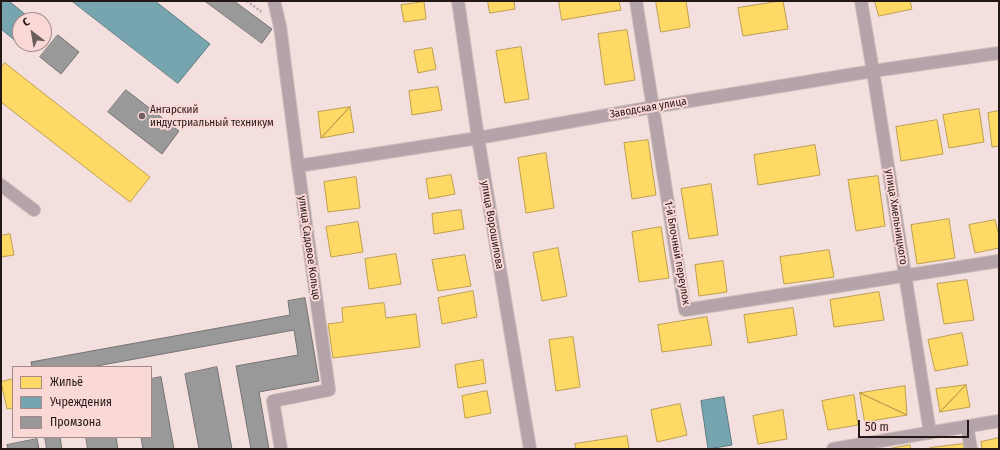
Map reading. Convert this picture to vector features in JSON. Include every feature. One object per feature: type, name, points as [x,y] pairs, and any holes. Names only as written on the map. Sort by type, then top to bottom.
[{"type":"street","name":"улица Садовое Кольцо","points":[[274,1],[280,26],[329,390],[273,401],[281,449]]},
{"type":"street","name":"улица Ворошилова","points":[[458,1],[478,138],[530,449]]},
{"type":"street","name":"1-й Блочный переулок","points":[[636,1],[685,310],[905,275]]},
{"type":"street","name":"улица Хмельницкого","points":[[861,1],[930,433]]},
{"type":"street","name":"Заводская улица","points":[[298,166],[478,138],[653,107],[873,71],[999,53]]},
{"type":"street","points":[[1,185],[34,210]]},
{"type":"street","points":[[905,275],[999,261]]},
{"type":"street","points":[[833,449],[999,421]]},
{"type":"street","points":[[967,426],[971,449]]},
{"type":"building: Жильё","points":[[488,1],[514,1],[515,9],[490,13]]},
{"type":"building: Жильё","points":[[559,1],[619,1],[621,10],[562,20]]},
{"type":"building: Жильё","points":[[656,1],[686,1],[690,27],[661,32]]},
{"type":"building: Жильё","points":[[783,1],[788,29],[743,36],[738,8]]},
{"type":"building: Жильё","points":[[875,1],[910,1],[912,9],[879,16]]},
{"type":"building: Жильё","points":[[424,2],[426,19],[404,22],[401,5]]},
{"type":"building: Жильё","points":[[627,30],[635,80],[605,85],[598,34]]},
{"type":"building: Жильё","points":[[521,47],[529,99],[505,103],[496,51]]},
{"type":"building: Жильё","points":[[432,48],[436,69],[418,73],[414,51]]},
{"type":"building: Жильё","points":[[5,63],[150,177],[130,202],[1,102],[1,68]]},
{"type":"building: Жильё","points":[[438,87],[442,110],[412,115],[409,91]]},
{"type":"building: Жильё","points":[[350,107],[354,132],[321,138]]},
{"type":"building: Жильё","points":[[350,107],[321,138],[318,112]]},
{"type":"building: Жильё","points":[[979,109],[984,142],[949,148],[943,115]]},
{"type":"building: Жильё","points":[[999,111],[999,146],[992,147],[988,113]]},
{"type":"building: Жильё","points":[[937,120],[943,154],[901,161],[896,127]]},
{"type":"building: Жильё","points":[[648,140],[656,195],[632,199],[624,143]]},
{"type":"building: Жильё","points":[[815,145],[820,175],[758,185],[754,155]]},
{"type":"building: Жильё","points":[[546,153],[554,208],[526,213],[518,158]]},
{"type":"building: Жильё","points":[[451,175],[455,194],[429,199],[426,179]]},
{"type":"building: Жильё","points":[[878,176],[885,226],[856,231],[848,180]]},
{"type":"building: Жильё","points":[[356,177],[360,208],[328,212],[324,182]]},
{"type":"building: Жильё","points":[[711,184],[718,235],[689,239],[681,189]]},
{"type":"building: Жильё","points":[[461,210],[464,229],[434,234],[432,214]]},
{"type":"building: Жильё","points":[[949,219],[955,258],[917,264],[911,225]]},
{"type":"building: Жильё","points":[[995,220],[999,236],[999,248],[975,253],[969,225]]},
{"type":"building: Жильё","points":[[358,222],[363,252],[331,257],[326,227]]},
{"type":"building: Жильё","points":[[661,227],[669,278],[639,282],[632,232]]},
{"type":"building: Жильё","points":[[10,234],[14,255],[1,257],[1,236]]},
{"type":"building: Жильё","points":[[558,248],[567,296],[542,301],[533,253]]},
{"type":"building: Жильё","points":[[829,250],[834,277],[784,284],[780,257]]},
{"type":"building: Жильё","points":[[396,254],[401,284],[369,289],[365,259]]},
{"type":"building: Жильё","points":[[465,255],[471,286],[438,291],[432,260]]},
{"type":"building: Жильё","points":[[723,261],[727,292],[699,296],[695,265]]},
{"type":"building: Жильё","points":[[967,280],[974,320],[944,324],[937,284]]},
{"type":"building: Жильё","points":[[473,291],[477,317],[442,324],[438,298]]},
{"type":"building: Жильё","points":[[879,292],[884,320],[834,327],[830,300]]},
{"type":"building: Жильё","points":[[384,303],[386,318],[416,314],[420,347],[333,358],[328,324],[343,322],[342,308]]},
{"type":"building: Жильё","points":[[793,308],[797,335],[748,343],[744,315]]},
{"type":"building: Жильё","points":[[707,317],[712,345],[662,352],[658,325]]},
{"type":"building: Жильё","points":[[962,333],[968,365],[935,371],[928,340]]},
{"type":"building: Жильё","points":[[573,337],[580,387],[556,391],[549,340]]},
{"type":"building: Жильё","points":[[483,360],[486,383],[458,388],[455,365]]},
{"type":"building: Жильё","points":[[12,379],[12,408],[7,409],[1,382]]},
{"type":"building: Жильё","points":[[966,385],[970,407],[940,412]]},
{"type":"building: Жильё","points":[[966,385],[940,412],[936,389]]},
{"type":"building: Жильё","points":[[905,386],[907,415],[860,393]]},
{"type":"building: Жильё","points":[[487,391],[491,413],[465,418],[462,396]]},
{"type":"building: Жильё","points":[[860,393],[907,415],[865,422]]},
{"type":"building: Жильё","points":[[854,395],[858,425],[828,430],[822,401]]},
{"type":"building: Жильё","points":[[680,404],[687,435],[657,442],[651,410]]},
{"type":"building: Жильё","points":[[783,410],[787,439],[758,444],[753,416]]},
{"type":"building: Жильё","points":[[627,436],[629,449],[576,449],[575,444]]},
{"type":"building: Жильё","points":[[999,438],[999,449],[982,449],[981,442]]},
{"type":"building: Жильё","points":[[963,444],[964,449],[930,449],[930,448]]},
{"type":"building: Жильё","points":[[910,445],[911,449],[888,449]]},
{"type":"building: Учреждения","points":[[1,1],[9,1],[22,12],[12,12],[12,38],[1,29]]},
{"type":"building: Учреждения","points":[[72,1],[155,1],[210,44],[178,83]]},
{"type":"building: Учреждения","points":[[724,397],[732,445],[708,449],[701,401]]},
{"type":"building: Промзона","points":[[205,1],[234,1],[272,29],[262,43]]},
{"type":"building: Промзона","points":[[58,35],[79,52],[61,74],[40,57],[44,52],[52,52],[52,42]]},
{"type":"building: Промзона","points":[[126,90],[179,131],[162,154],[108,112]]},
{"type":"building: Промзона","points":[[305,298],[319,381],[259,392],[269,449],[251,449],[236,366],[298,355],[294,330],[96,366],[32,366],[31,362],[290,315],[288,301]]},
{"type":"building: Промзона","points":[[217,367],[232,449],[199,449],[185,374]]},
{"type":"building: Промзона","points":[[161,377],[174,449],[143,449],[141,438],[152,438],[152,379]]},
{"type":"building: Промзона","points":[[45,438],[60,438],[62,449],[47,449]]},
{"type":"building: Промзона","points":[[86,438],[116,438],[118,449],[88,449]]},
{"type":"building: Промзона","points":[[37,439],[39,449],[8,449],[7,445]]},
{"type":"place","name":"Ангарский индустриальный техникум","points":[[142,116]]}]
